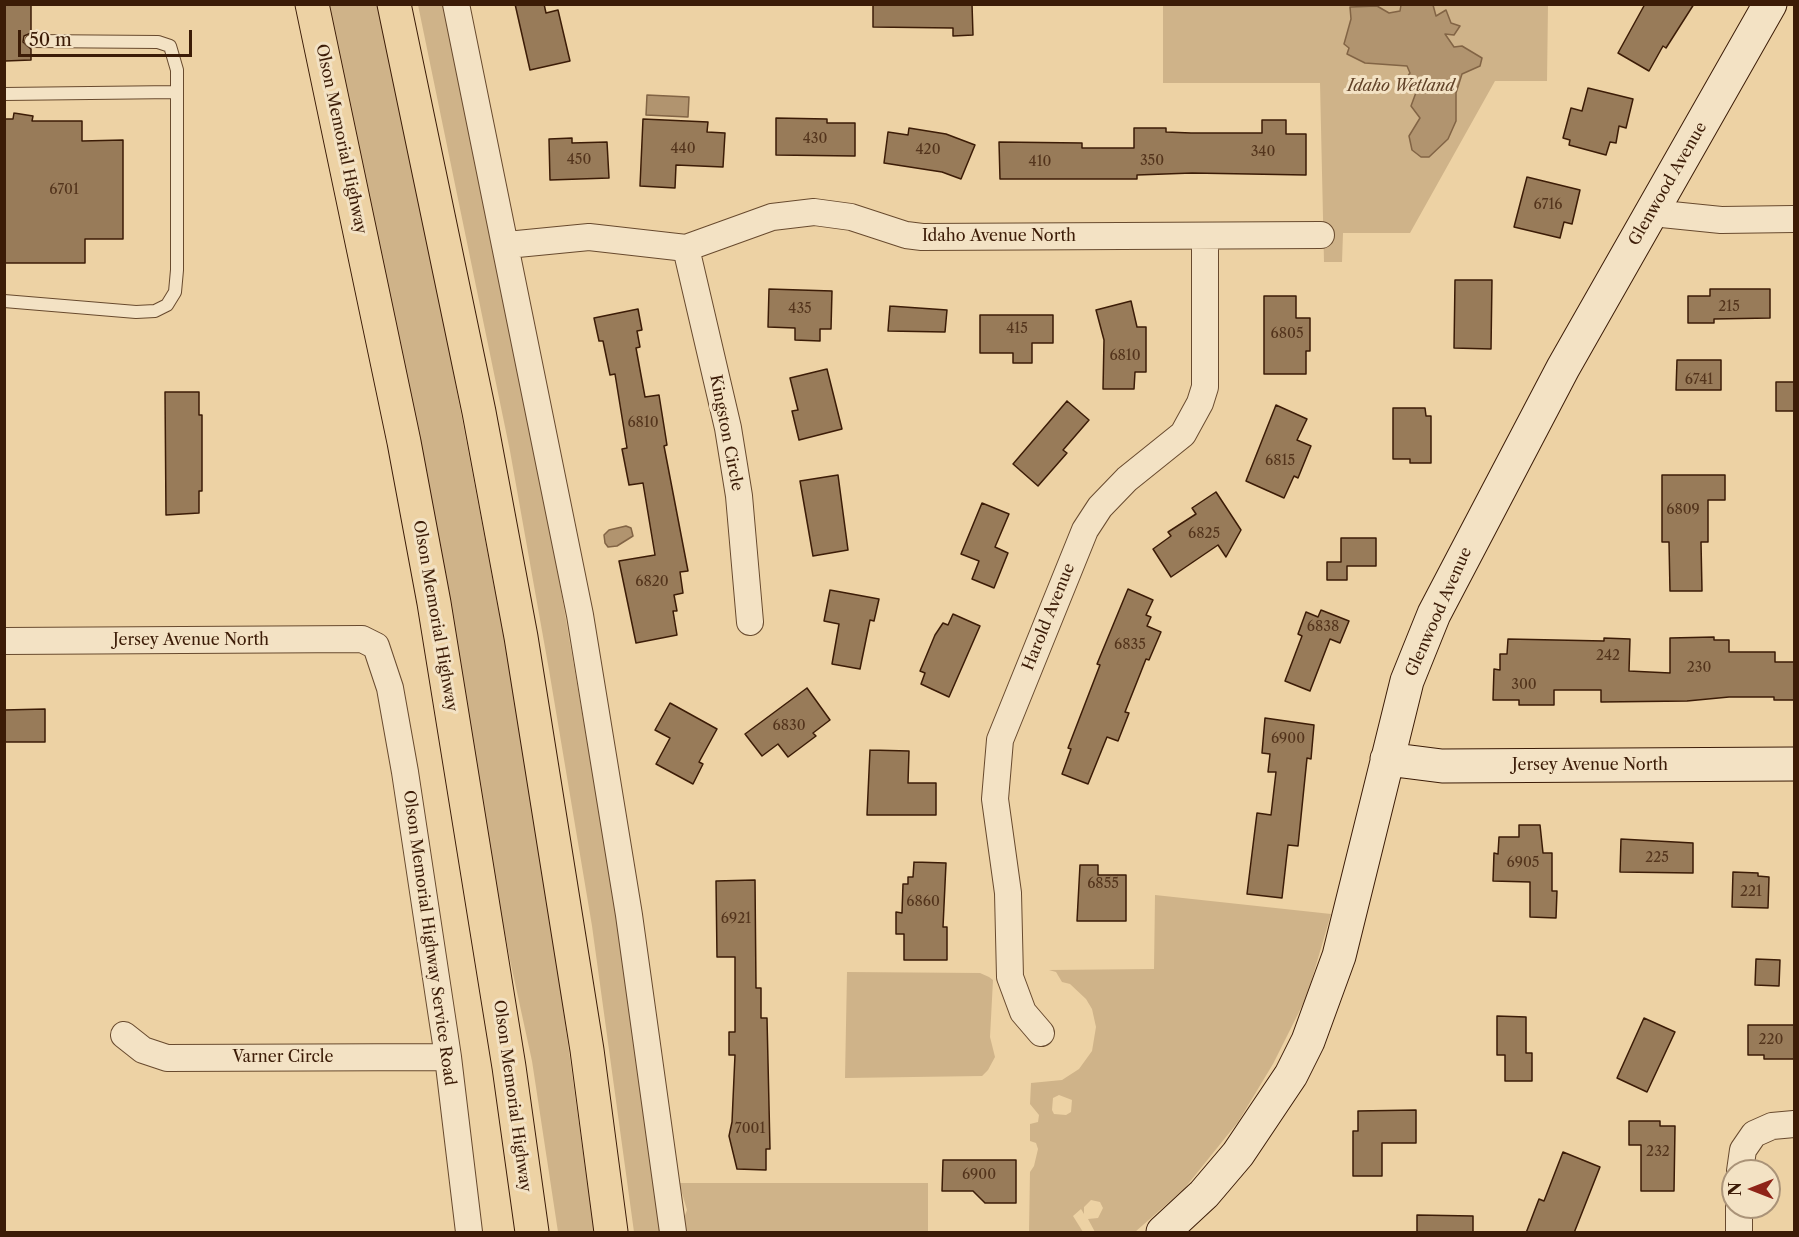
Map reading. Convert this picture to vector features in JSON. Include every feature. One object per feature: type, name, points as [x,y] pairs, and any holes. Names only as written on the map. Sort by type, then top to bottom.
[{"type":"highway","name":"Olson Memorial Highway","points":[[312,4],[401,431],[436,614],[507,1055],[532,1233]]},
{"type":"highway","points":[[394,4],[476,401],[521,637],[586,1050],[611,1233]]},
{"type":"street","points":[[456,4],[507,245],[580,615],[629,915],[674,1233]]},
{"type":"street","name":"Glenwood Avenue","points":[[1163,1233],[1204,1194],[1238,1154],[1291,1074],[1308,1041],[1326,998],[1339,956],[1407,681],[1439,604],[1563,368],[1770,4]]},
{"type":"street","name":"Idaho Avenue North","points":[[507,245],[589,237],[686,248],[772,217],[814,212],[851,217],[900,233],[922,237],[1321,235]]},
{"type":"street","points":[[1652,213],[1721,219],[1794,219]]},
{"type":"street","name":"Harold Avenue","points":[[1041,1033],[1023,1012],[1015,994],[1009,969],[1008,893],[994,799],[1000,740],[1085,530],[1100,507],[1127,479],[1183,434],[1200,403],[1206,378],[1205,236]]},
{"type":"street","name":"Kingston Circle","points":[[686,248],[729,439],[739,496],[750,622]]},
{"type":"street","name":"Jersey Avenue North","points":[[4,641],[362,639],[376,646]]},
{"type":"street","name":"Olson Memorial Highway Service Road","points":[[376,646],[390,688],[405,772],[448,1057],[469,1233]]},
{"type":"street","name":"Jersey Avenue North","points":[[1387,759],[1442,766],[1794,764]]},
{"type":"street","name":"Varner Circle","points":[[124,1035],[143,1050],[167,1058],[448,1057]]},
{"type":"street","points":[[1742,1159],[1743,1150],[1754,1134],[1772,1126],[1794,1124]]},
{"type":"lane","points":[[4,301],[136,312],[155,311],[167,305],[175,292],[177,270],[176,92],[175,57],[170,46],[158,42],[31,41]]},
{"type":"lane","points":[[4,94],[176,92]]},
{"type":"green space","points":[[328,5],[378,5],[437,287],[504,639],[550,914],[594,1232],[558,1232],[532,1061],[510,960]]},
{"type":"green space","points":[[418,5],[445,5],[543,486],[618,922],[661,1232],[634,1232],[592,926],[549,670],[510,451]]},
{"type":"green space","name":"Idaho Wetland","points":[[1163,5],[1548,5],[1547,81],[1495,81],[1410,233],[1343,233],[1342,262],[1324,262],[1320,83],[1163,83]]},
{"type":"green space","points":[[1155,895],[1331,914],[1307,996],[1273,1064],[1238,1122],[1184,1189],[1135,1232],[1095,1232],[1088,1219],[1098,1218],[1103,1208],[1100,1202],[1091,1200],[1084,1207],[1084,1214],[1081,1209],[1073,1216],[1083,1232],[1029,1232],[1030,1172],[1034,1166],[1038,1149],[1036,1143],[1030,1141],[1030,1124],[1038,1122],[1039,1115],[1030,1104],[1031,1083],[1062,1080],[1079,1069],[1092,1051],[1096,1027],[1092,1009],[1086,999],[1070,984],[1062,982],[1056,972],[1049,970],[1154,969]],"holes":[[[1059,1095],[1072,1100],[1071,1112],[1066,1115],[1054,1114],[1053,1098]]]},
{"type":"green space","points":[[847,972],[980,973],[989,977],[993,980],[990,1037],[995,1057],[988,1070],[982,1076],[845,1078]]},
{"type":"green space","points":[[679,1183],[928,1183],[928,1232],[685,1232],[684,1218],[687,1210]]},
{"type":"shaded area","points":[[1401,5],[1433,5],[1436,16],[1446,10],[1451,23],[1460,26],[1454,35],[1445,34],[1454,47],[1462,46],[1482,58],[1480,66],[1462,74],[1456,93],[1456,121],[1448,139],[1429,157],[1421,157],[1412,150],[1409,136],[1420,118],[1411,106],[1418,87],[1407,77],[1410,73],[1407,66],[1365,63],[1347,54],[1349,48],[1344,44],[1351,19],[1350,7],[1377,6],[1389,13],[1400,11]]},
{"type":"shaded area","points":[[647,95],[689,97],[688,117],[646,115]]},
{"type":"shaded area","points":[[626,526],[631,528],[633,536],[617,546],[608,547],[604,535],[609,530]]},
{"type":"building","points":[[4,4],[31,4],[31,33],[24,36],[23,42],[31,49],[31,60],[5,61]]},
{"type":"building","points":[[515,4],[544,4],[546,13],[558,10],[570,61],[530,70]]},
{"type":"building","points":[[873,4],[972,4],[973,35],[953,36],[953,28],[873,27]]},
{"type":"building","points":[[1645,4],[1694,4],[1666,48],[1663,46],[1649,71],[1618,53]]},
{"type":"building","points":[[1588,88],[1633,99],[1626,128],[1619,126],[1616,143],[1610,142],[1606,155],[1569,145],[1570,140],[1563,138],[1571,108],[1582,111]]},
{"type":"building","points":[[14,113],[33,116],[32,121],[82,121],[82,141],[123,140],[123,239],[85,239],[85,263],[4,263],[4,119],[13,119]]},
{"type":"building","points":[[776,118],[827,119],[827,123],[855,123],[855,156],[776,155]]},
{"type":"building","points":[[643,119],[708,122],[707,132],[725,133],[723,167],[676,165],[675,188],[640,186]]},
{"type":"building","points":[[1262,120],[1286,120],[1286,134],[1306,134],[1306,175],[1192,173],[1137,175],[1137,179],[1000,179],[999,142],[1082,143],[1082,148],[1134,148],[1134,128],[1166,128],[1166,132],[1191,133],[1262,133]]},
{"type":"building","points":[[909,128],[946,134],[975,145],[961,179],[942,172],[884,163],[888,132],[908,135]]},
{"type":"building","points":[[572,138],[572,143],[607,142],[609,178],[550,180],[549,139]]},
{"type":"building","points":[[1527,177],[1580,190],[1572,224],[1564,222],[1560,238],[1514,227]]},
{"type":"building","points":[[1455,280],[1492,280],[1491,349],[1454,348]]},
{"type":"building","points":[[769,289],[832,291],[831,329],[820,329],[820,341],[795,340],[795,328],[768,327]]},
{"type":"building","points":[[1710,289],[1770,289],[1770,318],[1714,319],[1714,323],[1688,323],[1688,296],[1710,296]]},
{"type":"building","points":[[1264,296],[1296,296],[1296,318],[1310,318],[1310,351],[1306,351],[1306,374],[1264,374]]},
{"type":"building","points":[[1131,301],[1137,327],[1146,327],[1146,372],[1135,372],[1134,389],[1103,389],[1104,340],[1096,310]]},
{"type":"building","points":[[890,306],[947,310],[945,332],[888,331]]},
{"type":"building","points":[[638,309],[642,330],[637,331],[640,347],[636,348],[645,397],[659,395],[667,445],[664,446],[688,571],[680,572],[683,593],[674,595],[677,611],[673,611],[677,635],[636,643],[619,561],[655,555],[643,483],[629,485],[622,449],[627,448],[615,374],[610,375],[603,341],[599,341],[594,318]]},
{"type":"building","points":[[980,315],[1053,315],[1053,343],[1032,343],[1032,363],[1013,363],[1013,353],[980,353]]},
{"type":"building","points":[[1677,360],[1721,360],[1721,390],[1676,390]]},
{"type":"building","points":[[827,369],[842,429],[799,440],[792,411],[798,410],[790,378]]},
{"type":"building","points":[[1776,382],[1794,382],[1794,411],[1776,411]]},
{"type":"building","points":[[165,392],[199,392],[199,415],[202,415],[202,491],[199,491],[199,513],[166,515]]},
{"type":"building","points":[[1067,401],[1089,420],[1063,450],[1067,453],[1038,486],[1013,464]]},
{"type":"building","points":[[1276,405],[1307,419],[1297,440],[1311,446],[1298,478],[1294,476],[1284,498],[1246,481]]},
{"type":"building","points":[[1393,408],[1425,408],[1426,416],[1431,416],[1431,463],[1410,463],[1410,459],[1393,459]]},
{"type":"building","points":[[838,475],[848,550],[813,556],[800,481]]},
{"type":"building","points":[[1662,475],[1725,475],[1725,500],[1708,500],[1708,542],[1701,542],[1702,591],[1670,591],[1669,542],[1662,542]]},
{"type":"building","points":[[1216,492],[1241,530],[1226,557],[1218,545],[1171,577],[1153,549],[1171,536],[1168,532],[1196,514],[1192,508]]},
{"type":"building","points":[[982,503],[1009,514],[995,547],[1008,553],[994,588],[972,579],[979,561],[961,554]]},
{"type":"building","points":[[1341,538],[1376,538],[1376,566],[1347,566],[1347,580],[1327,580],[1327,562],[1341,562]]},
{"type":"building","points":[[1128,589],[1153,600],[1146,615],[1151,617],[1147,626],[1161,632],[1149,660],[1146,659],[1125,712],[1129,713],[1118,741],[1107,737],[1088,784],[1062,774],[1071,749],[1068,748],[1100,665],[1097,664]]},
{"type":"building","points":[[830,590],[879,599],[874,621],[870,620],[860,669],[832,664],[839,624],[824,621]]},
{"type":"building","points":[[1321,610],[1349,621],[1340,643],[1330,639],[1310,691],[1285,681],[1302,636],[1298,634],[1306,612],[1318,617]]},
{"type":"building","points":[[953,614],[980,626],[949,697],[921,684],[925,673],[920,671],[935,635],[943,623],[948,625]]},
{"type":"building","points":[[1714,637],[1714,640],[1729,640],[1729,652],[1775,652],[1775,662],[1794,662],[1794,700],[1774,700],[1774,697],[1729,697],[1687,701],[1601,702],[1601,690],[1554,690],[1554,705],[1519,705],[1519,700],[1493,700],[1494,669],[1500,670],[1500,654],[1507,654],[1508,639],[1604,641],[1604,638],[1630,639],[1629,671],[1670,673],[1670,638]]},
{"type":"building","points":[[807,688],[830,720],[813,733],[816,736],[788,757],[778,744],[762,756],[745,734]]},
{"type":"building","points":[[670,703],[717,729],[699,762],[703,764],[693,784],[656,764],[670,738],[655,730]]},
{"type":"building","points":[[45,709],[45,742],[4,742],[4,710]]},
{"type":"building","points":[[1265,718],[1314,725],[1311,759],[1307,758],[1298,846],[1288,845],[1282,898],[1247,894],[1257,813],[1271,815],[1276,772],[1268,772],[1270,754],[1262,753]]},
{"type":"building","points":[[870,750],[909,751],[908,783],[936,783],[936,815],[867,815]]},
{"type":"building","points":[[1519,825],[1540,825],[1543,853],[1552,853],[1552,891],[1557,891],[1556,918],[1530,917],[1530,882],[1493,881],[1494,853],[1498,854],[1499,837],[1519,837]]},
{"type":"building","points":[[1621,839],[1693,843],[1693,873],[1620,872]]},
{"type":"building","points":[[914,862],[946,863],[943,927],[947,927],[947,960],[904,960],[904,934],[896,934],[896,912],[902,913],[903,884],[908,884],[908,877],[913,877]]},
{"type":"building","points":[[1080,865],[1098,865],[1098,875],[1126,875],[1126,921],[1077,921]]},
{"type":"building","points":[[1733,872],[1758,873],[1758,876],[1769,877],[1768,908],[1732,907]]},
{"type":"building","points":[[755,880],[756,988],[761,988],[761,1018],[767,1018],[770,1149],[766,1149],[766,1170],[737,1169],[729,1136],[732,1122],[735,1055],[729,1055],[729,1032],[735,1032],[735,957],[717,957],[716,881]]},
{"type":"building","points":[[1756,959],[1780,960],[1779,986],[1755,985]]},
{"type":"building","points":[[1497,1016],[1526,1017],[1526,1053],[1532,1053],[1532,1081],[1505,1081],[1505,1055],[1497,1055]]},
{"type":"building","points":[[1644,1018],[1675,1032],[1647,1092],[1617,1078]]},
{"type":"building","points":[[1748,1025],[1794,1025],[1794,1059],[1764,1059],[1764,1055],[1748,1055]]},
{"type":"building","points":[[1416,1110],[1416,1143],[1382,1143],[1382,1176],[1353,1176],[1353,1131],[1358,1131],[1358,1111]]},
{"type":"building","points":[[1629,1121],[1660,1121],[1660,1126],[1675,1126],[1674,1191],[1641,1191],[1641,1145],[1629,1145]]},
{"type":"building","points":[[1563,1152],[1600,1167],[1574,1233],[1526,1233],[1539,1199],[1544,1201]]},
{"type":"building","points":[[943,1160],[1016,1160],[1016,1203],[985,1203],[973,1191],[942,1191]]},
{"type":"building","points":[[1417,1215],[1473,1216],[1473,1233],[1417,1233]]}]
